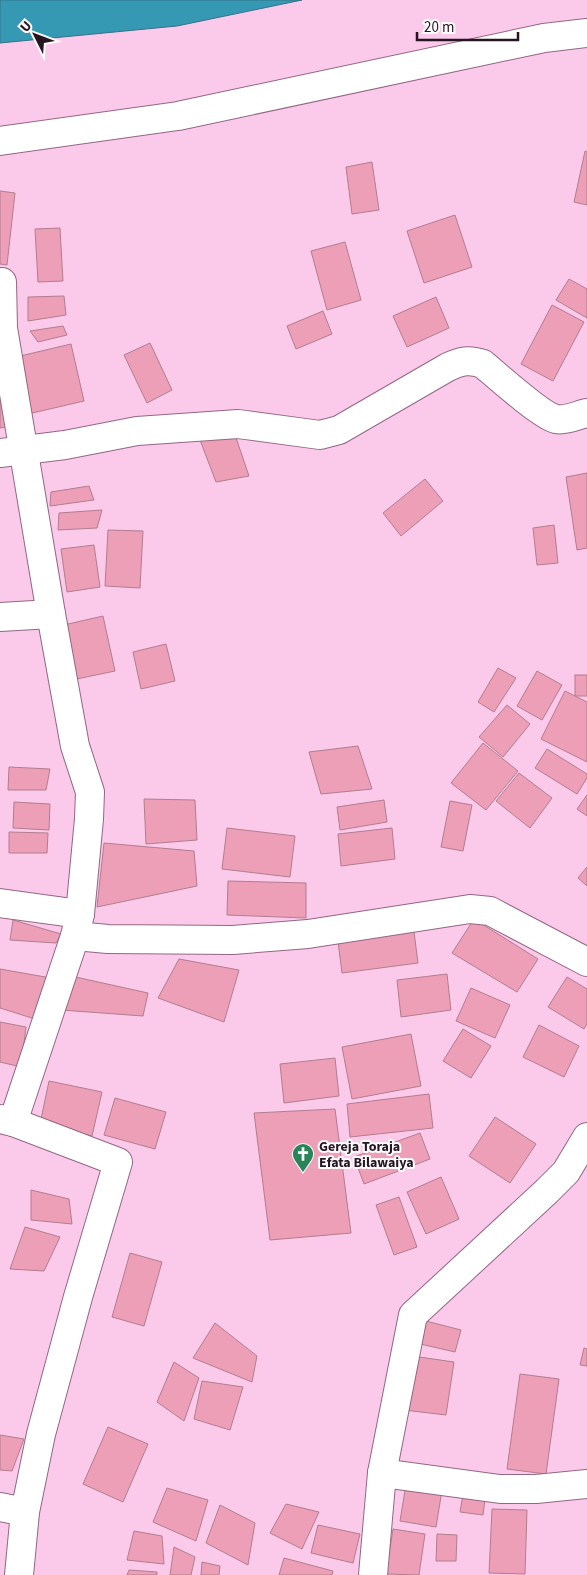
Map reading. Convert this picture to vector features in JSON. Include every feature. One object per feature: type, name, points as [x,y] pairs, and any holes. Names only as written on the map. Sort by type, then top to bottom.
[{"type":"street","points":[[0,141],[178,116],[544,38],[587,33]]},
{"type":"street","points":[[2,282],[3,328],[12,451],[51,614],[74,746],[90,792],[89,819],[77,925],[7,1120],[118,1162],[41,1434],[13,1509],[19,1575]]},
{"type":"street","points":[[12,451],[65,445],[137,431],[238,424],[320,435],[339,430],[448,367],[465,360],[473,360],[483,364],[534,406],[555,419],[587,413]]},
{"type":"street","points":[[0,617],[51,614]]},
{"type":"street","points":[[0,904],[77,925],[108,938],[233,940],[308,934],[470,909],[490,911],[587,962]]},
{"type":"street","points":[[373,1575],[382,1472],[413,1315],[566,1172],[587,1137]]},
{"type":"street","points":[[382,1472],[500,1489],[536,1489],[587,1484]]},
{"type":"water","points":[[0,0],[302,0],[177,26],[0,43]]},
{"type":"building","points":[[585,151],[587,152],[587,205],[574,202]]},
{"type":"building","points":[[372,162],[379,210],[352,214],[346,167]]},
{"type":"building","points":[[0,191],[15,193],[7,265],[0,264]]},
{"type":"building","points":[[455,215],[472,267],[424,283],[407,231]]},
{"type":"building","points":[[60,228],[63,281],[38,282],[35,229]]},
{"type":"building","points":[[345,242],[361,300],[327,310],[311,251]]},
{"type":"building","points":[[569,279],[587,289],[587,318],[556,300]]},
{"type":"building","points":[[64,296],[66,315],[28,321],[28,297]]},
{"type":"building","points":[[436,297],[449,328],[407,347],[393,316]]},
{"type":"building","points":[[552,305],[584,322],[553,381],[521,364]]},
{"type":"building","points":[[323,311],[332,334],[296,349],[287,326]]},
{"type":"building","points":[[63,326],[67,335],[38,342],[30,331]]},
{"type":"building","points":[[150,343],[172,390],[147,403],[124,355]]},
{"type":"building","points":[[71,344],[84,401],[28,414],[16,357]]},
{"type":"building","points":[[0,377],[7,427],[0,428]]},
{"type":"building","points":[[232,426],[249,476],[216,482],[200,440]]},
{"type":"building","points":[[587,473],[587,548],[577,550],[566,477]]},
{"type":"building","points":[[425,479],[443,501],[401,536],[383,513]]},
{"type":"building","points":[[89,486],[94,500],[50,506],[51,492]]},
{"type":"building","points":[[102,510],[97,528],[58,530],[59,513]]},
{"type":"building","points":[[554,525],[558,563],[537,565],[533,528]]},
{"type":"building","points":[[108,530],[143,531],[140,588],[105,586]]},
{"type":"building","points":[[94,545],[100,587],[67,592],[61,549]]},
{"type":"building","points":[[103,616],[115,671],[67,681],[55,627]]},
{"type":"building","points":[[166,644],[175,681],[141,689],[133,652]]},
{"type":"building","points":[[498,668],[516,678],[494,712],[478,702]]},
{"type":"building","points":[[537,671],[562,685],[542,720],[517,706]]},
{"type":"building","points":[[575,675],[587,675],[587,696],[575,696]]},
{"type":"building","points":[[565,691],[587,702],[587,762],[541,739]]},
{"type":"building","points":[[507,705],[530,724],[503,757],[479,737]]},
{"type":"building","points":[[483,743],[518,771],[486,810],[451,783]]},
{"type":"building","points":[[358,746],[372,789],[321,794],[309,752]]},
{"type":"building","points":[[547,749],[587,774],[587,778],[577,794],[535,768]]},
{"type":"building","points":[[9,767],[50,769],[46,790],[8,790]]},
{"type":"building","points":[[519,773],[552,798],[530,828],[496,801]]},
{"type":"building","points":[[587,795],[587,816],[577,809]]},
{"type":"building","points":[[144,799],[195,800],[197,840],[146,844]]},
{"type":"building","points":[[384,800],[387,822],[340,830],[337,807]]},
{"type":"building","points":[[450,801],[472,805],[463,851],[441,847]]},
{"type":"building","points":[[14,802],[50,804],[49,830],[13,828]]},
{"type":"building","points":[[227,828],[295,836],[290,877],[222,869]]},
{"type":"building","points":[[392,828],[395,859],[341,866],[338,834]]},
{"type":"building","points":[[9,832],[48,833],[47,853],[9,853]]},
{"type":"building","points":[[104,843],[194,851],[197,886],[97,907]]},
{"type":"building","points":[[587,867],[587,886],[578,878]]},
{"type":"building","points":[[228,881],[306,883],[306,918],[227,915]]},
{"type":"building","points":[[474,919],[538,959],[517,992],[452,953]]},
{"type":"building","points":[[13,920],[61,934],[56,943],[10,940]]},
{"type":"building","points":[[413,924],[418,963],[342,973],[337,934]]},
{"type":"building","points":[[179,959],[239,970],[224,1022],[158,998]]},
{"type":"building","points":[[0,969],[51,978],[35,1019],[0,1008]]},
{"type":"building","points":[[447,974],[451,1010],[401,1017],[397,980]]},
{"type":"building","points":[[71,976],[148,993],[143,1016],[61,1010]]},
{"type":"building","points":[[567,977],[587,989],[587,1024],[584,1029],[548,1007]]},
{"type":"building","points":[[471,988],[510,1005],[495,1038],[456,1021]]},
{"type":"building","points":[[0,1022],[26,1027],[21,1067],[0,1062]]},
{"type":"building","points":[[539,1025],[579,1046],[564,1077],[523,1057]]},
{"type":"building","points":[[463,1029],[491,1046],[471,1078],[443,1061]]},
{"type":"building","points":[[411,1034],[421,1086],[352,1099],[342,1047]]},
{"type":"building","points":[[335,1058],[339,1096],[284,1103],[280,1064]]},
{"type":"building","points":[[49,1081],[102,1092],[92,1136],[40,1124]]},
{"type":"building","points":[[429,1094],[433,1128],[350,1137],[347,1104]]},
{"type":"building","points":[[115,1098],[166,1112],[155,1149],[104,1135]]},
{"type":"building","name":"Gereja Toraja Efata Bilawaiya","points":[[335,1109],[351,1233],[270,1240],[254,1113]]},
{"type":"building","points":[[495,1117],[536,1144],[510,1183],[469,1156]]},
{"type":"building","points":[[420,1133],[430,1159],[364,1184],[354,1157]]},
{"type":"building","points":[[441,1177],[459,1219],[426,1234],[407,1192]]},
{"type":"building","points":[[31,1190],[69,1199],[72,1224],[31,1220]]},
{"type":"building","points":[[399,1197],[417,1247],[394,1255],[376,1205]]},
{"type":"building","points":[[25,1227],[60,1237],[44,1271],[10,1269]]},
{"type":"building","points":[[130,1253],[162,1262],[144,1326],[112,1317]]},
{"type":"building","points":[[422,1320],[461,1330],[455,1352],[416,1343]]},
{"type":"building","points":[[215,1323],[257,1356],[252,1382],[193,1358]]},
{"type":"building","points":[[584,1348],[587,1349],[587,1366],[580,1365]]},
{"type":"building","points":[[412,1356],[454,1362],[446,1415],[404,1410]]},
{"type":"building","points":[[174,1362],[199,1378],[184,1421],[157,1402]]},
{"type":"building","points":[[520,1374],[559,1379],[546,1474],[507,1469]]},
{"type":"building","points":[[202,1381],[243,1387],[230,1430],[194,1419]]},
{"type":"building","points":[[108,1427],[148,1444],[123,1502],[83,1484]]},
{"type":"building","points":[[0,1435],[24,1439],[12,1471],[0,1470]]},
{"type":"building","points":[[407,1478],[443,1484],[436,1527],[400,1521]]},
{"type":"building","points":[[167,1488],[208,1500],[196,1541],[153,1522]]},
{"type":"building","points":[[464,1489],[486,1491],[483,1515],[460,1512]]},
{"type":"building","points":[[286,1504],[319,1512],[302,1549],[270,1533]]},
{"type":"building","points":[[220,1505],[255,1523],[248,1565],[206,1543]]},
{"type":"building","points":[[492,1509],[527,1510],[525,1574],[489,1573]]},
{"type":"building","points":[[318,1525],[360,1534],[353,1563],[311,1553]]},
{"type":"building","points":[[393,1529],[425,1534],[419,1575],[386,1574]]},
{"type":"building","points":[[134,1531],[162,1536],[164,1564],[127,1560]]},
{"type":"building","points":[[437,1534],[457,1535],[456,1561],[436,1561]]},
{"type":"building","points":[[174,1547],[195,1557],[191,1575],[170,1575]]},
{"type":"building","points":[[284,1558],[333,1571],[332,1575],[279,1575]]},
{"type":"building","points":[[202,1562],[220,1566],[219,1575],[201,1575]]},
{"type":"building","points":[[129,1570],[157,1572],[157,1575],[127,1575]]},
{"type":"place","name":"Gereja Toraja Efata Bilawaiya","points":[[303,1173]]}]
